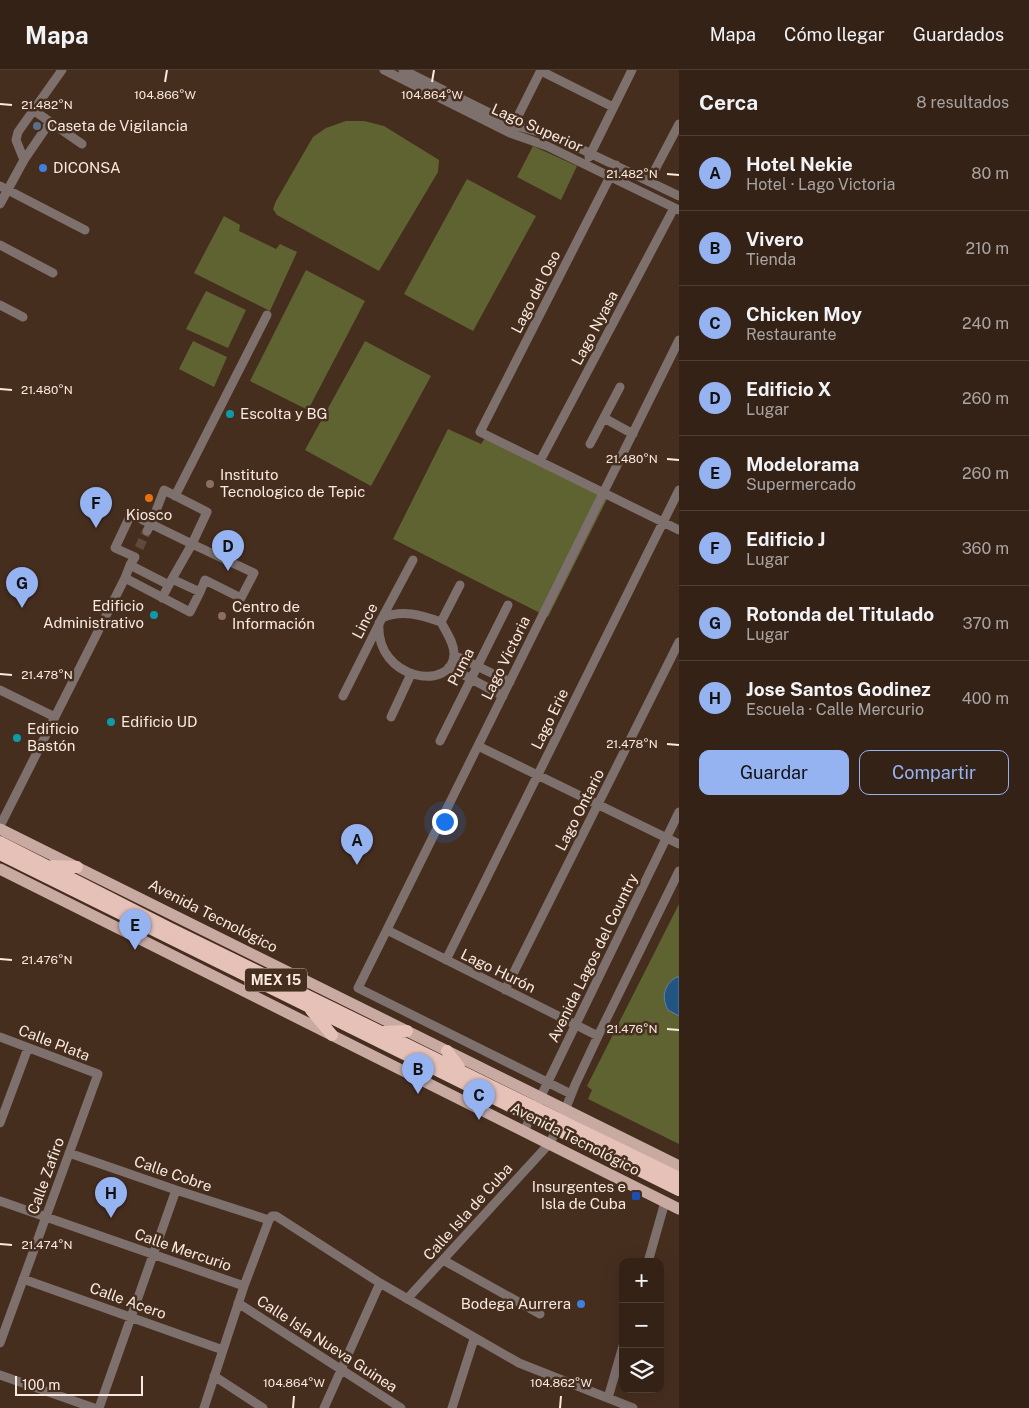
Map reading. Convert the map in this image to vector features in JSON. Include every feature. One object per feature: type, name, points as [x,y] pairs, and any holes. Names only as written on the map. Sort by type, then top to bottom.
[{"type":"highway","name":"Avenida Tecnológico","points":[[0,842],[171,929],[561,1119],[677,1187]]},
{"type":"highway","name":"Avenida Tecnológico","points":[[0,854],[307,1006],[536,1107]]},
{"type":"highway","points":[[45,865],[77,867]]},
{"type":"highway","points":[[307,1006],[332,1035]]},
{"type":"highway","points":[[382,1032],[407,1031]]},
{"type":"highway","points":[[447,1051],[460,1069]]},
{"type":"main road","name":"Avenida Tecnológico","points":[[0,828],[447,1051],[536,1107],[561,1119],[679,1166]]},
{"type":"main road","name":"Avenida Tecnológico","points":[[0,869],[679,1209]]},
{"type":"street","points":[[24,160],[16,140],[18,132],[62,70]]},
{"type":"street","name":"Lago Superior","points":[[384,70],[512,129],[676,209]]},
{"type":"street","name":"Lago Superior","points":[[403,70],[512,129],[556,137],[591,152],[679,196]]},
{"type":"street","points":[[512,129],[541,70],[613,107]]},
{"type":"street","points":[[585,164],[632,70]]},
{"type":"street","points":[[33,110],[82,144]]},
{"type":"street","points":[[0,204],[4,188],[50,122]]},
{"type":"street","points":[[649,181],[679,124]]},
{"type":"street","name":"Lago del Oso","points":[[540,461],[480,432],[616,165]]},
{"type":"street","points":[[4,188],[85,230]]},
{"type":"street","name":"Lago Nyasa","points":[[540,461],[676,209]]},
{"type":"street","points":[[0,245],[53,273]]},
{"type":"street","points":[[0,305],[23,317]]},
{"type":"street","points":[[176,496],[267,315]]},
{"type":"street","name":"Lago Victoria","points":[[548,1082],[358,988],[679,340]]},
{"type":"street","points":[[590,444],[620,387]]},
{"type":"street","points":[[604,418],[632,434]]},
{"type":"street","points":[[540,461],[679,530]]},
{"type":"street","points":[[149,527],[164,490],[206,512],[192,544],[162,598]]},
{"type":"street","name":"Lago Erie","points":[[446,960],[679,490]]},
{"type":"street","points":[[125,578],[190,612],[200,592],[205,580],[242,598],[254,573],[192,544],[149,527],[131,514],[116,548],[133,561],[170,582],[200,592]]},
{"type":"street","points":[[0,828],[139,548]]},
{"type":"street","name":"Lince","points":[[343,696],[413,560]]},
{"type":"street","points":[[441,622],[460,585]]},
{"type":"street","name":"Puma","points":[[440,741],[508,606]]},
{"type":"street","points":[[402,613],[420,615],[441,622],[453,643],[454,655],[445,672],[423,676],[411,674],[389,659],[381,646],[378,635],[383,618],[402,613]]},
{"type":"street","name":"Lago Ontario","points":[[505,990],[679,642]]},
{"type":"street","points":[[454,655],[510,682]]},
{"type":"street","points":[[449,667],[503,696]]},
{"type":"street","points":[[391,717],[411,674]]},
{"type":"street","points":[[0,690],[55,717]]},
{"type":"street","points":[[478,746],[679,844]]},
{"type":"street","name":"Avenida Lagos del Country","points":[[524,1132],[679,812]]},
{"type":"street","points":[[561,1119],[598,1036],[679,871]]},
{"type":"street","name":"Lago Hurón","points":[[387,930],[598,1036]]},
{"type":"street","name":"Calle Plata","points":[[0,1038],[98,1074]]},
{"type":"street","points":[[0,1123],[28,1048]]},
{"type":"street","name":"Calle Zafiro","points":[[0,1342],[98,1074]]},
{"type":"street","points":[[548,1082],[571,1094]]},
{"type":"street","name":"Calle Isla de Cuba","points":[[407,1300],[549,1144],[561,1119]]},
{"type":"street","name":"Calle Cobre","points":[[69,1152],[176,1190],[269,1220],[272,1216],[276,1216],[380,1283]]},
{"type":"street","points":[[99,1408],[176,1190]]},
{"type":"street","name":"Calle Mercurio","points":[[0,1201],[244,1286]]},
{"type":"street","points":[[649,1258],[665,1202]]},
{"type":"street","points":[[204,1408],[238,1303],[269,1220]]},
{"type":"street","points":[[443,1260],[540,1314]]},
{"type":"street","name":"Calle Acero","points":[[23,1279],[223,1350]]},
{"type":"street","points":[[324,1408],[380,1283],[474,1339],[519,1363],[633,1408]]},
{"type":"street","name":"Calle Isla Nueva Guinea","points":[[238,1303],[401,1408]]},
{"type":"street","points":[[452,1408],[474,1339]]},
{"type":"street","points":[[608,1398],[622,1348]]},
{"type":"street","points":[[0,1375],[94,1408]]},
{"type":"street","points":[[214,1376],[264,1408]]},
{"type":"green space","points":[[346,121],[364,121],[384,126],[439,160],[438,172],[379,271],[277,215],[273,209],[313,137],[326,128]]},
{"type":"green space","points":[[533,146],[577,166],[561,200],[517,177]]},
{"type":"green space","points":[[467,179],[536,216],[473,331],[404,294]]},
{"type":"green space","points":[[224,216],[240,225],[239,231],[276,249],[280,244],[297,252],[270,311],[194,273]]},
{"type":"green space","points":[[306,270],[365,301],[308,410],[250,381]]},
{"type":"green space","points":[[206,291],[246,310],[228,348],[186,329]]},
{"type":"green space","points":[[193,341],[227,357],[214,387],[179,369]]},
{"type":"green space","points":[[365,341],[431,376],[371,486],[305,450]]},
{"type":"green space","points":[[448,429],[481,444],[486,437],[608,497],[548,617],[393,539]]},
{"type":"green space","points":[[679,904],[679,1144],[588,1099],[592,1090],[587,1086]]},
{"type":"water","points":[[679,977],[679,1016],[668,1010],[664,996],[669,983]]},
{"type":"tunnel","points":[[139,548],[147,531]]},
{"type":"place","name":"Caseta de Vigilancia","points":[[37,126]]},
{"type":"place","name":"DICONSA","points":[[43,168]]},
{"type":"place","name":"Escolta y BG","points":[[230,414]]},
{"type":"place","name":"Instituto Tecnologico de Tepic","points":[[210,484]]},
{"type":"place","name":"Kiosco","points":[[149,498]]},
{"type":"place","name":"Edificio J","points":[[96,528]]},
{"type":"place","name":"Edificio X","points":[[228,571]]},
{"type":"place","name":"Rotonda del Titulado","points":[[22,608]]},
{"type":"place","name":"Edificio Administrativo","points":[[154,615]]},
{"type":"place","name":"Centro de Información","points":[[222,616]]},
{"type":"place","name":"Edificio UD","points":[[111,722]]},
{"type":"place","name":"Edificio Bastón","points":[[17,738]]},
{"type":"place","name":"Hotel Nekie","points":[[357,865]]},
{"type":"place","name":"Modelorama","points":[[135,950]]},
{"type":"place","name":"Vivero","points":[[418,1094]]},
{"type":"place","name":"Chicken Moy","points":[[479,1120]]},
{"type":"place","name":"Insurgentes e Isla de Cuba","points":[[636,1196]]},
{"type":"place","name":"Jose Santos Godinez","points":[[111,1218]]},
{"type":"place","name":"Bodega Aurrera","points":[[581,1304]]}]
